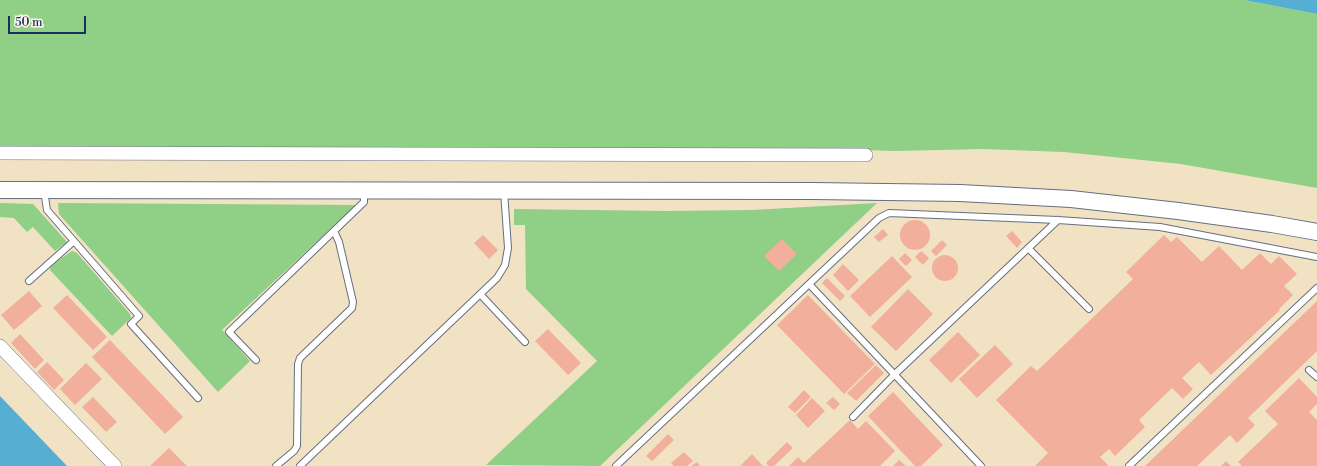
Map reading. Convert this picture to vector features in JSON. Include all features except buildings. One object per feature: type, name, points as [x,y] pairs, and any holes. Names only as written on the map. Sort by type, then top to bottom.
[{"type":"street","points":[[0,153],[866,155]]},
{"type":"street","points":[[0,190],[960,193],[1070,199],[1178,211],[1317,232]]},
{"type":"street","points":[[0,346],[115,466]]},
{"type":"lane","points":[[44,190],[47,210],[139,316],[132,324],[198,398]]},
{"type":"lane","points":[[256,360],[229,332],[364,202],[364,191]]},
{"type":"lane","points":[[300,466],[497,278],[505,264],[508,248],[504,191]]},
{"type":"lane","points":[[616,466],[879,218],[889,213],[1058,220],[1160,227],[1317,256]]},
{"type":"lane","points":[[853,417],[895,374],[1058,220]]},
{"type":"lane","points":[[276,466],[294,451],[297,446],[298,364],[300,358],[352,308],[354,302],[339,242],[334,232]]},
{"type":"lane","points":[[28,281],[74,241]]},
{"type":"lane","points":[[1028,248],[1089,310]]},
{"type":"lane","points":[[809,284],[981,466]]},
{"type":"lane","points":[[1128,466],[1317,288]]},
{"type":"lane","points":[[480,294],[525,342]]},
{"type":"lane","points":[[1309,370],[1317,377]]},
{"type":"green space","points":[[0,0],[1244,0],[1317,14],[1317,188],[1181,164],[1064,152],[983,149],[895,151],[0,148]]},
{"type":"green space","points":[[0,203],[33,204],[67,242],[55,251],[33,227],[27,232],[14,218],[0,217]]},
{"type":"green space","points":[[58,203],[356,205],[222,330],[250,361],[218,392],[59,214]]},
{"type":"green space","points":[[877,203],[600,466],[486,465],[597,361],[526,289],[525,225],[514,225],[514,209],[667,211],[752,210]]},
{"type":"green space","points":[[72,251],[77,253],[130,314],[131,318],[112,336],[50,270],[51,265]]},
{"type":"water","points":[[1244,0],[1317,0],[1317,14]]},
{"type":"water","points":[[0,396],[67,466],[0,466]]}]
